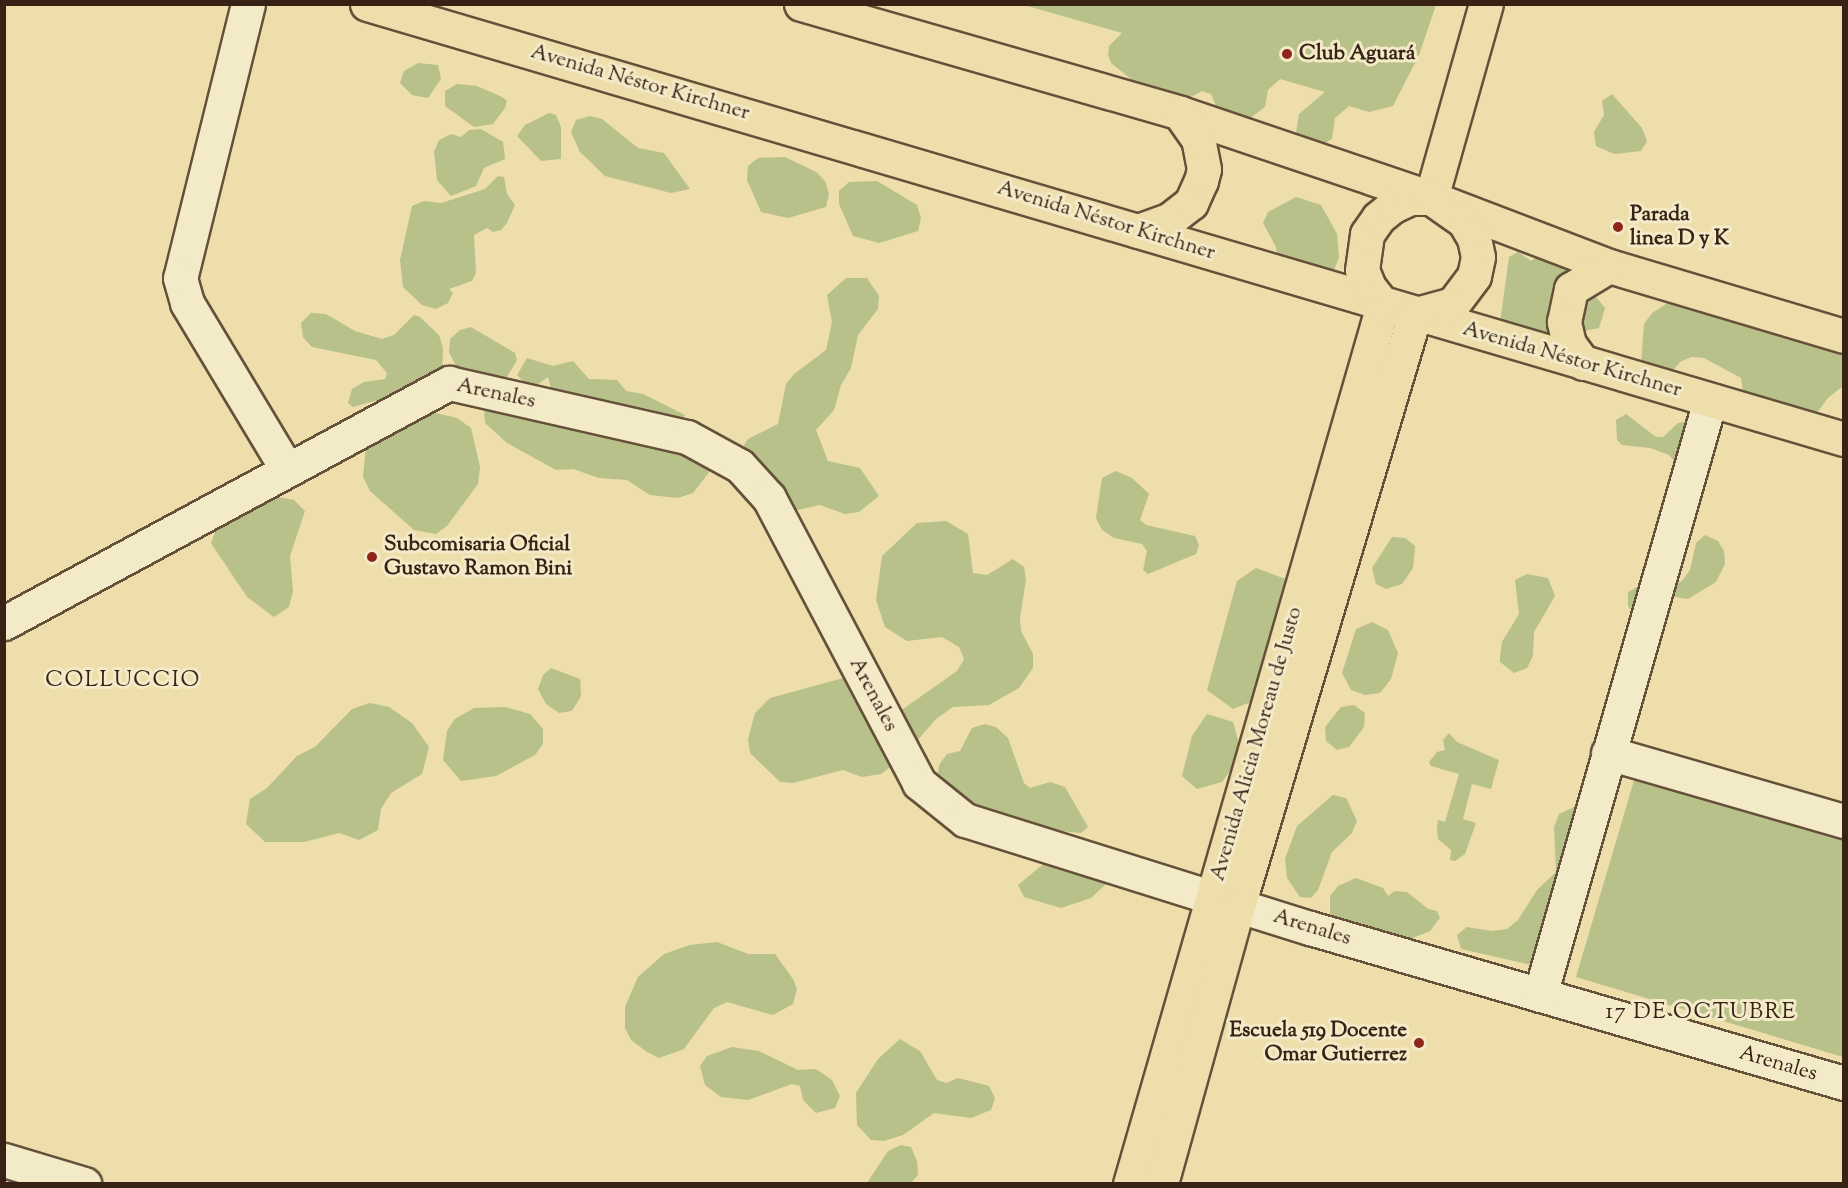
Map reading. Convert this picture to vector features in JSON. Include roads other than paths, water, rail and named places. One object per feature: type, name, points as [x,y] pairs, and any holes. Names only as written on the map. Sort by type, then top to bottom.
[{"type":"main road","name":"Avenida Néstor Kirchner","points":[[368,4],[1844,439]]},
{"type":"main road","points":[[801,4],[1180,113],[1431,198],[1609,267],[1844,336]]},
{"type":"main road","points":[[1431,198],[1486,4]]},
{"type":"main road","points":[[1138,231],[1170,220],[1191,203],[1201,181],[1204,169],[1198,139],[1180,113]]},
{"type":"main road","points":[[1383,305],[1369,287],[1362,270],[1367,234],[1378,218],[1393,206],[1410,198],[1431,198],[1464,221],[1474,238],[1478,258],[1474,276],[1453,304],[1415,314]]},
{"type":"main road","points":[[1588,364],[1569,344],[1564,322],[1571,289],[1609,267]]},
{"type":"main road","name":"Avenida Alicia Moreau de Justo","points":[[1161,1184],[1225,902],[1383,305]]},
{"type":"main road","name":"Avenida Alicia Moreau de Justo","points":[[1130,1184],[1225,902],[1415,314]]},
{"type":"street","points":[[248,4],[180,278],[187,303],[286,468]]},
{"type":"street","name":"Arenales","points":[[4,623],[286,468],[449,383],[687,436],[740,466],[769,498],[919,783],[965,820],[1225,902],[1844,1083]]},
{"type":"street","points":[[1540,995],[1710,400]]},
{"type":"street","points":[[1608,753],[1844,821]]},
{"type":"street","points":[[4,1160],[84,1184]]},
{"type":"place","name":"Club Aguará","points":[[1287,54]]},
{"type":"place","name":"Parada linea D y K","points":[[1618,227]]},
{"type":"place","name":"Subcomisaria Oficial Gustavo Ramon Bini","points":[[372,557]]},
{"type":"place","name":"Escuela 519 Docente Omar Gutierrez","points":[[1419,1043]]},
{"type":"district","name":"COLLUCCIO","points":[[123,682]]},
{"type":"district","name":"17 DE OCTUBRE","points":[[1701,1014]]}]
